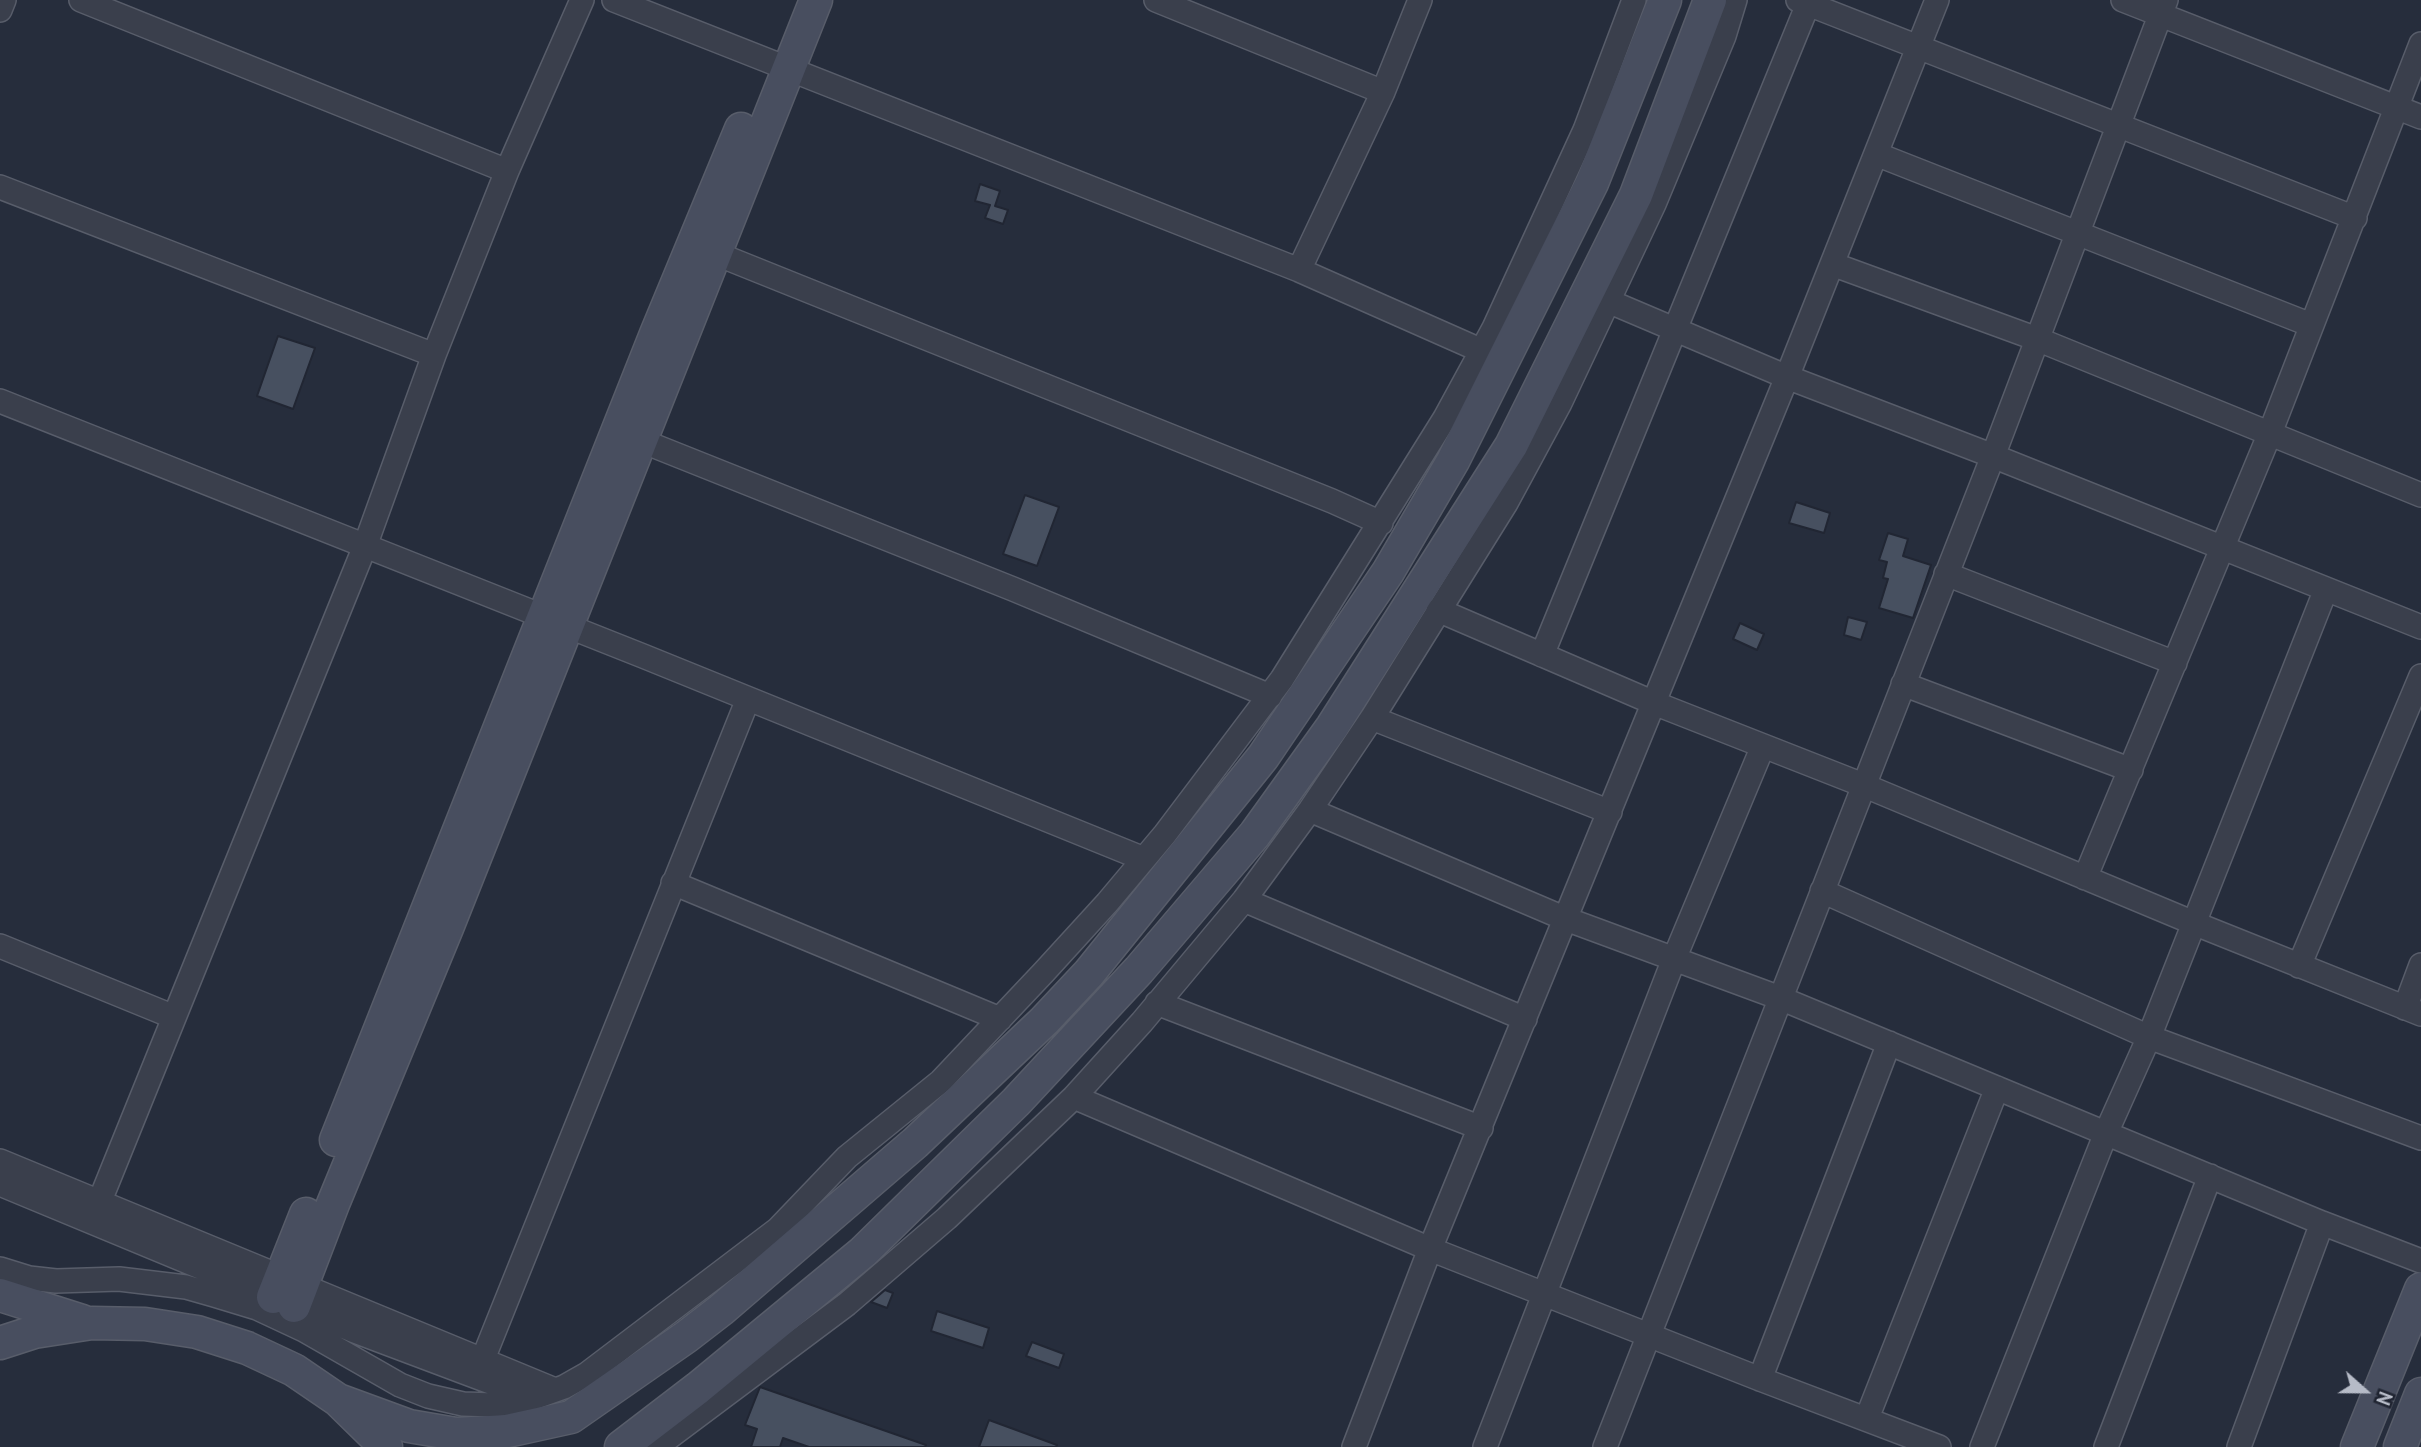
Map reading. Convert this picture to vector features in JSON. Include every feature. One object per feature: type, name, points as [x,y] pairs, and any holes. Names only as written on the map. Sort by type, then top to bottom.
[{"type":"main road","points":[[287,1291],[447,928],[556,621],[778,65],[794,0]]},
{"type":"main road","points":[[778,65],[816,0]]},
{"type":"main road","points":[[338,1400],[409,1426],[477,1440],[571,1417],[721,1310],[934,1125],[1005,1059],[1089,973],[1263,757],[1388,572],[1454,461],[1592,183],[1665,0]]},
{"type":"main road","points":[[621,1447],[698,1388],[863,1252],[1016,1102],[1139,970],[1255,834],[1332,727],[1511,446],[1636,195],[1710,0]]},
{"type":"main road","points":[[556,621],[642,441],[704,249]]},
{"type":"main road","points":[[2357,1447],[2421,1289]]},
{"type":"main road","points":[[0,1295],[92,1323]]},
{"type":"main road","points":[[0,1343],[34,1332],[92,1323],[145,1324],[197,1332],[234,1344],[294,1370],[338,1400],[386,1447]]},
{"type":"main road","points":[[2400,1447],[2421,1394]]},
{"type":"street","points":[[0,10],[4,0]]},
{"type":"street","points":[[81,0],[507,171]]},
{"type":"street","points":[[99,1203],[365,546],[434,355],[507,171],[582,0]]},
{"type":"street","points":[[614,0],[1298,270],[1482,351]]},
{"type":"street","points":[[1156,0],[1383,92]]},
{"type":"street","points":[[1298,270],[1383,92],[1420,0]]},
{"type":"street","points":[[0,1269],[29,1278],[56,1281],[119,1279],[186,1287],[257,1308],[304,1330],[400,1385],[428,1396],[463,1404],[494,1405],[533,1398],[587,1374],[778,1229],[847,1157],[941,1081],[1107,903],[1270,695],[1381,523],[1482,351],[1533,247],[1579,142],[1634,0]]},
{"type":"street","points":[[656,1447],[847,1304],[947,1218],[1074,1097],[1244,900],[1310,810],[1372,718],[1506,503],[1560,404],[1654,204],[1724,36],[1735,0]]},
{"type":"street","points":[[1354,1447],[1430,1249],[1787,377],[1937,0]]},
{"type":"street","points":[[2123,0],[2163,7],[2421,117]]},
{"type":"street","points":[[1542,655],[1675,330],[1803,2],[2355,218]]},
{"type":"street","points":[[1605,1447],[1993,456],[2163,7]]},
{"type":"street","points":[[2085,878],[2224,548],[2421,44]]},
{"type":"street","points":[[1876,154],[2311,325]]},
{"type":"street","points":[[0,187],[434,355]]},
{"type":"street","points":[[704,249],[1381,523]]},
{"type":"street","points":[[1832,264],[2037,339],[2421,495]]},
{"type":"street","points":[[1608,301],[1787,377],[2421,627]]},
{"type":"street","points":[[0,401],[556,621],[1144,859]]},
{"type":"street","points":[[642,441],[1270,695]]},
{"type":"street","points":[[1946,574],[2175,663]]},
{"type":"street","points":[[1982,1447],[2106,1133],[2150,1037],[2326,589]]},
{"type":"street","points":[[1438,610],[1654,703],[1863,785],[2193,923],[2413,1011],[2421,965]]},
{"type":"street","points":[[2299,965],[2421,676]]},
{"type":"street","points":[[1903,684],[2131,770]]},
{"type":"street","points":[[483,1359],[748,699]]},
{"type":"street","points":[[1372,718],[1610,812]]},
{"type":"street","points":[[1485,1447],[1674,959],[1763,746]]},
{"type":"street","points":[[1310,810],[1566,919],[1780,998],[2322,1223],[2421,1261]]},
{"type":"street","points":[[673,883],[1000,1019]]},
{"type":"street","points":[[1822,891],[2150,1037],[2421,1138]]},
{"type":"street","points":[[1244,900],[1525,1019]]},
{"type":"street","points":[[0,947],[174,1017]]},
{"type":"street","points":[[1157,1003],[1481,1128]]},
{"type":"street","points":[[1760,1380],[1889,1043]]},
{"type":"street","points":[[1867,1418],[1997,1088]]},
{"type":"street","points":[[1074,1097],[1430,1249],[1760,1380],[1939,1447]]},
{"type":"street","points":[[0,1160],[287,1291],[352,1330],[533,1398]]},
{"type":"street","points":[[2106,1447],[2210,1176]]},
{"type":"street","points":[[0,1184],[287,1291],[483,1359],[555,1390]]},
{"type":"street","points":[[2239,1447],[2322,1223]]},
{"type":"building","points":[[980,184],[1000,191],[995,206],[1008,210],[1003,224],[985,218],[990,205],[975,201]]},
{"type":"building","points":[[278,336],[315,348],[293,409],[257,396]]},
{"type":"building","points":[[1025,495],[1059,507],[1037,566],[1003,554]]},
{"type":"building","points":[[1796,502],[1830,513],[1824,533],[1789,523]]},
{"type":"building","points":[[1888,533],[1908,539],[1903,556],[1931,565],[1913,618],[1879,608],[1888,579],[1883,578],[1887,562],[1879,560]]},
{"type":"building","points":[[1848,617],[1867,622],[1861,640],[1844,635]]},
{"type":"building","points":[[1740,623],[1764,634],[1757,650],[1733,639]]},
{"type":"building","points":[[885,1290],[893,1293],[887,1308],[871,1302]]},
{"type":"building","points":[[937,1311],[989,1328],[983,1348],[931,1331]]},
{"type":"building","points":[[1032,1342],[1064,1354],[1059,1368],[1026,1356]]},
{"type":"building","points":[[760,1387],[926,1445],[809,1447],[783,1438],[780,1447],[751,1447],[757,1429],[745,1425]]},
{"type":"building","points":[[989,1420],[1057,1445],[979,1447]]}]
